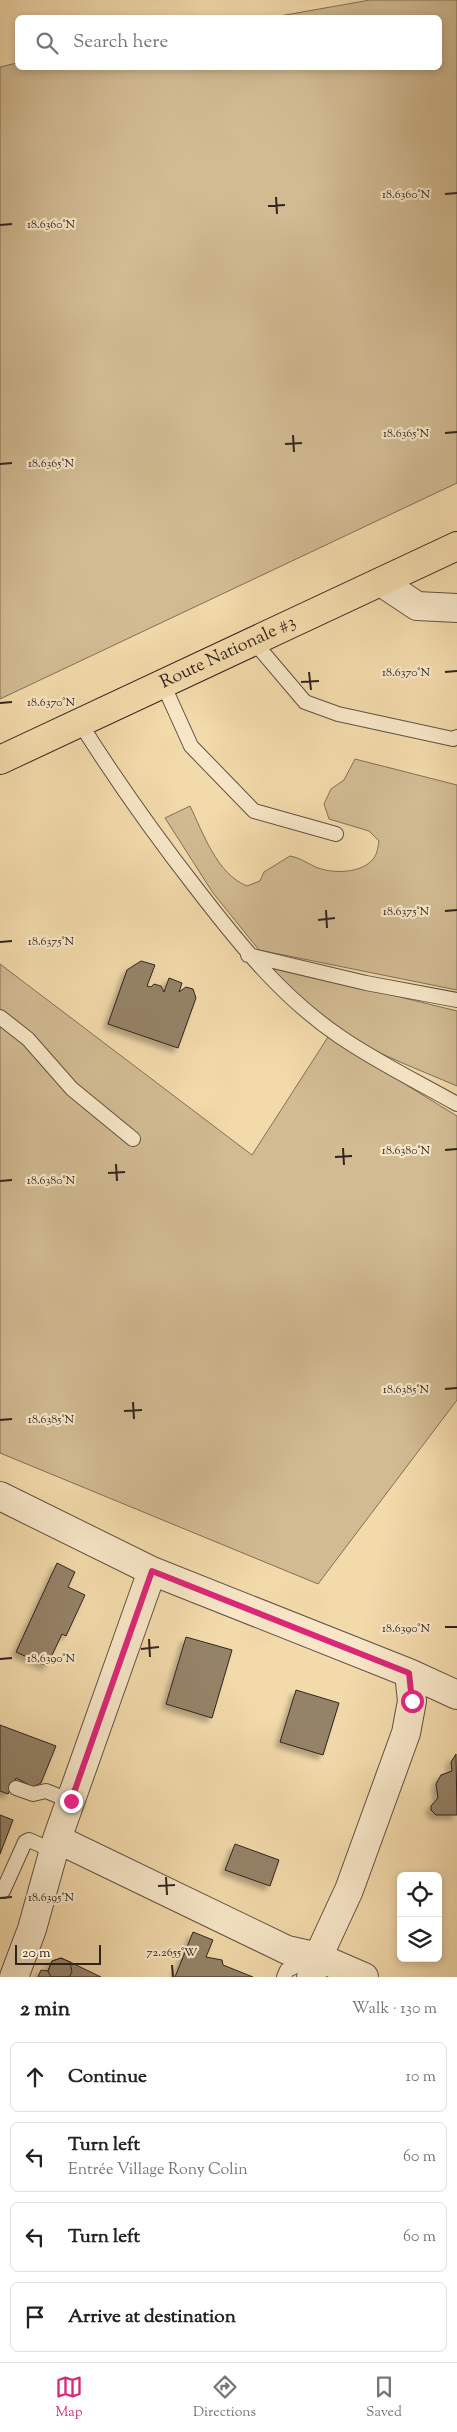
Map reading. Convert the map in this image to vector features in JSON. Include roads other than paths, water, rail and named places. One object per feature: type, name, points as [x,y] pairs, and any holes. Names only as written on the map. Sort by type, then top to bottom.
[{"type":"main road","name":"Route Nationale #3","points":[[0,760],[457,546]]},
{"type":"street","points":[[381,582],[417,606],[457,608]]},
{"type":"street","points":[[0,1496],[152,1571],[409,1673],[457,1695]]},
{"type":"street","points":[[14,1977],[32,1929],[56,1845],[152,1571]]},
{"type":"street","points":[[314,1967],[349,1890],[406,1733],[412,1701],[409,1673]]},
{"type":"street","points":[[56,1845],[287,1950],[314,1967],[364,1977]]},
{"type":"lane","points":[[254,642],[305,702],[338,714],[453,739],[457,736]]},
{"type":"lane","points":[[164,684],[191,746],[254,811],[336,834]]},
{"type":"lane","points":[[80,723],[133,804],[248,955],[287,995],[339,1036],[457,1104]]},
{"type":"lane","points":[[248,955],[366,983],[457,1000]]},
{"type":"lane","points":[[0,1017],[28,1039],[72,1089],[133,1139]]},
{"type":"lane","points":[[16,1788],[33,1794],[46,1791],[71,1801]]},
{"type":"lane","points":[[3,1891],[25,1842],[29,1840],[56,1845]]},
{"type":"lane","points":[[284,1977],[287,1970],[314,1967]]}]
